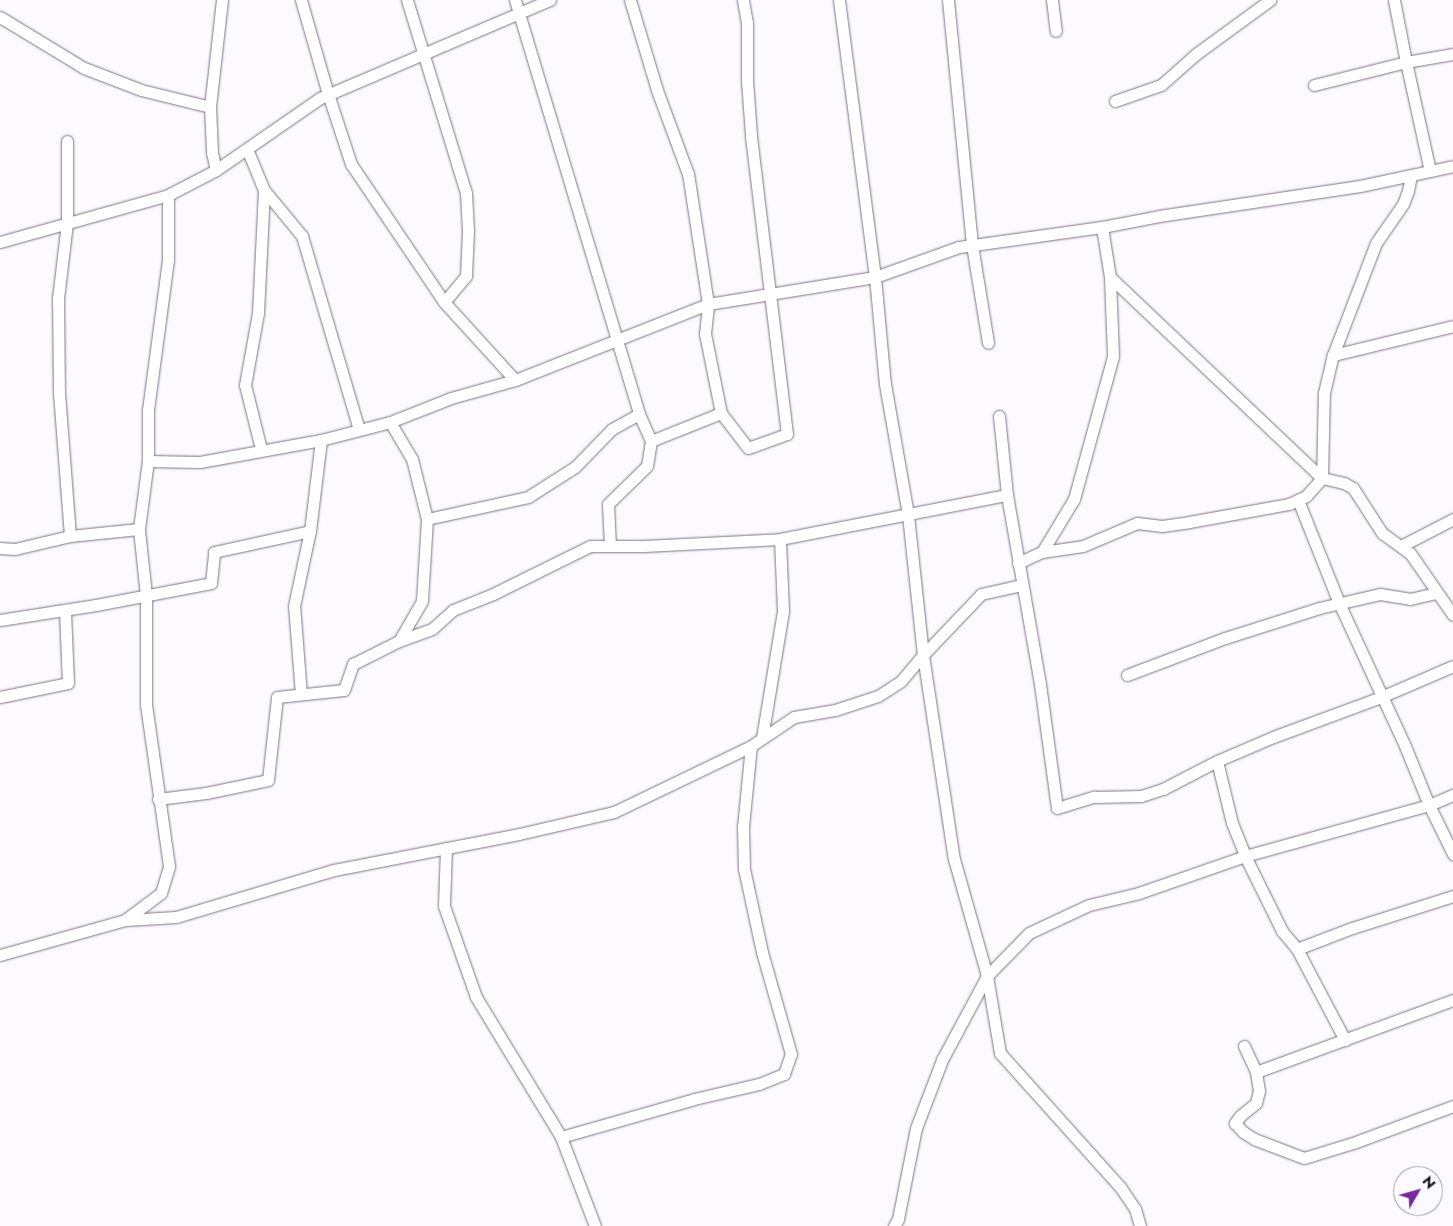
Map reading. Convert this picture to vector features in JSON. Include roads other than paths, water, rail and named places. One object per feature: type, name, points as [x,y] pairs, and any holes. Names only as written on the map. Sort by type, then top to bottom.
[{"type":"street","points":[[216,170],[212,152],[210,107],[222,0]]},
{"type":"street","points":[[301,0],[328,94],[351,164],[444,302],[515,380]]},
{"type":"street","points":[[407,0],[466,193],[468,230],[466,276],[444,302]]},
{"type":"street","points":[[516,0],[518,14],[619,340],[639,414],[651,441],[647,466],[608,504],[610,546]]},
{"type":"street","points":[[0,242],[168,195],[216,170],[328,94],[424,55],[550,0]]},
{"type":"street","points":[[630,0],[657,90],[688,174],[708,304],[705,334],[721,413],[748,448],[787,434],[751,135],[747,81],[747,23],[743,0]]},
{"type":"street","points":[[838,0],[875,277],[885,384],[908,514],[923,655],[954,859],[987,976],[1000,1053],[1121,1188],[1135,1209],[1140,1226]]},
{"type":"street","points":[[948,0],[972,245],[988,343]]},
{"type":"street","points":[[1052,0],[1056,31]]},
{"type":"street","points":[[1116,101],[1161,85],[1196,54],[1270,0]]},
{"type":"street","points":[[1394,0],[1430,171]]},
{"type":"street","points":[[0,17],[84,68],[141,90],[210,107]]},
{"type":"street","points":[[1314,85],[1406,62],[1453,54]]},
{"type":"street","points":[[67,141],[68,223],[58,298],[59,384],[70,536]]},
{"type":"street","points":[[247,149],[264,190],[302,236],[359,430]]},
{"type":"street","points":[[148,461],[200,462],[321,440],[390,422],[451,398],[515,380],[708,304],[769,296],[875,277],[959,247],[1102,227],[1159,216],[1360,186],[1453,166]]},
{"type":"street","points":[[1018,563],[1042,552],[1083,546],[1136,523],[1162,526],[1189,522],[1289,504],[1306,496],[1322,478],[1324,393],[1333,355],[1376,243],[1403,204],[1411,175]]},
{"type":"street","points":[[261,450],[245,385],[258,313],[264,190]]},
{"type":"street","points":[[124,920],[161,893],[169,866],[146,705],[146,595],[139,530],[148,461],[148,410],[168,260],[168,195]]},
{"type":"street","points":[[1042,552],[1074,499],[1113,356],[1110,277],[1102,227]]},
{"type":"street","points":[[1110,277],[1322,478],[1344,483],[1353,488],[1382,533],[1410,553],[1453,615]]},
{"type":"street","points":[[1333,355],[1453,326]]},
{"type":"street","points":[[651,441],[721,413]]},
{"type":"street","points":[[427,519],[528,497],[575,466],[612,429],[639,414]]},
{"type":"street","points":[[998,416],[1007,495],[1040,684],[1057,808],[1094,797],[1141,796],[1164,790],[1217,762],[1273,737],[1381,697],[1453,666]]},
{"type":"street","points":[[390,422],[412,459],[427,519],[422,601],[399,640]]},
{"type":"street","points":[[301,694],[294,606],[310,531],[321,440]]},
{"type":"street","points":[[158,799],[206,793],[268,780],[277,697],[344,690],[353,664],[399,640],[432,629],[452,610],[493,594],[590,546],[780,539],[1007,495]]},
{"type":"street","points":[[1298,500],[1339,603],[1405,746],[1429,805],[1453,854]]},
{"type":"street","points":[[1401,546],[1453,519]]},
{"type":"street","points":[[0,548],[15,549],[70,536],[139,530]]},
{"type":"street","points":[[0,620],[211,583],[214,552],[310,531]]},
{"type":"street","points":[[762,738],[783,611],[780,539]]},
{"type":"street","points":[[0,955],[124,920],[176,917],[334,870],[519,834],[614,812],[751,746],[794,717],[835,710],[878,696],[901,681],[981,594],[1022,585]]},
{"type":"street","points":[[1127,675],[1225,638],[1339,603],[1380,594],[1410,599],[1437,594]]},
{"type":"street","points":[[0,697],[68,683],[65,610]]},
{"type":"street","points":[[561,1137],[694,1099],[759,1084],[784,1074],[791,1054],[762,952],[744,869],[743,827],[751,746]]},
{"type":"street","points":[[1217,762],[1232,823],[1245,856],[1282,931],[1297,949],[1345,1040]]},
{"type":"street","points":[[894,1226],[920,1119],[942,1060],[987,976],[1028,933],[1089,905],[1139,893],[1245,856],[1429,805],[1453,795]]},
{"type":"street","points":[[446,848],[444,906],[476,996],[561,1137],[596,1226]]},
{"type":"street","points":[[1297,949],[1352,928],[1453,896]]},
{"type":"street","points":[[1256,1072],[1453,1000]]},
{"type":"street","points":[[1244,1046],[1256,1072],[1259,1091],[1256,1103],[1240,1116],[1235,1123],[1242,1132],[1254,1139],[1304,1158],[1353,1143],[1453,1106]]}]
